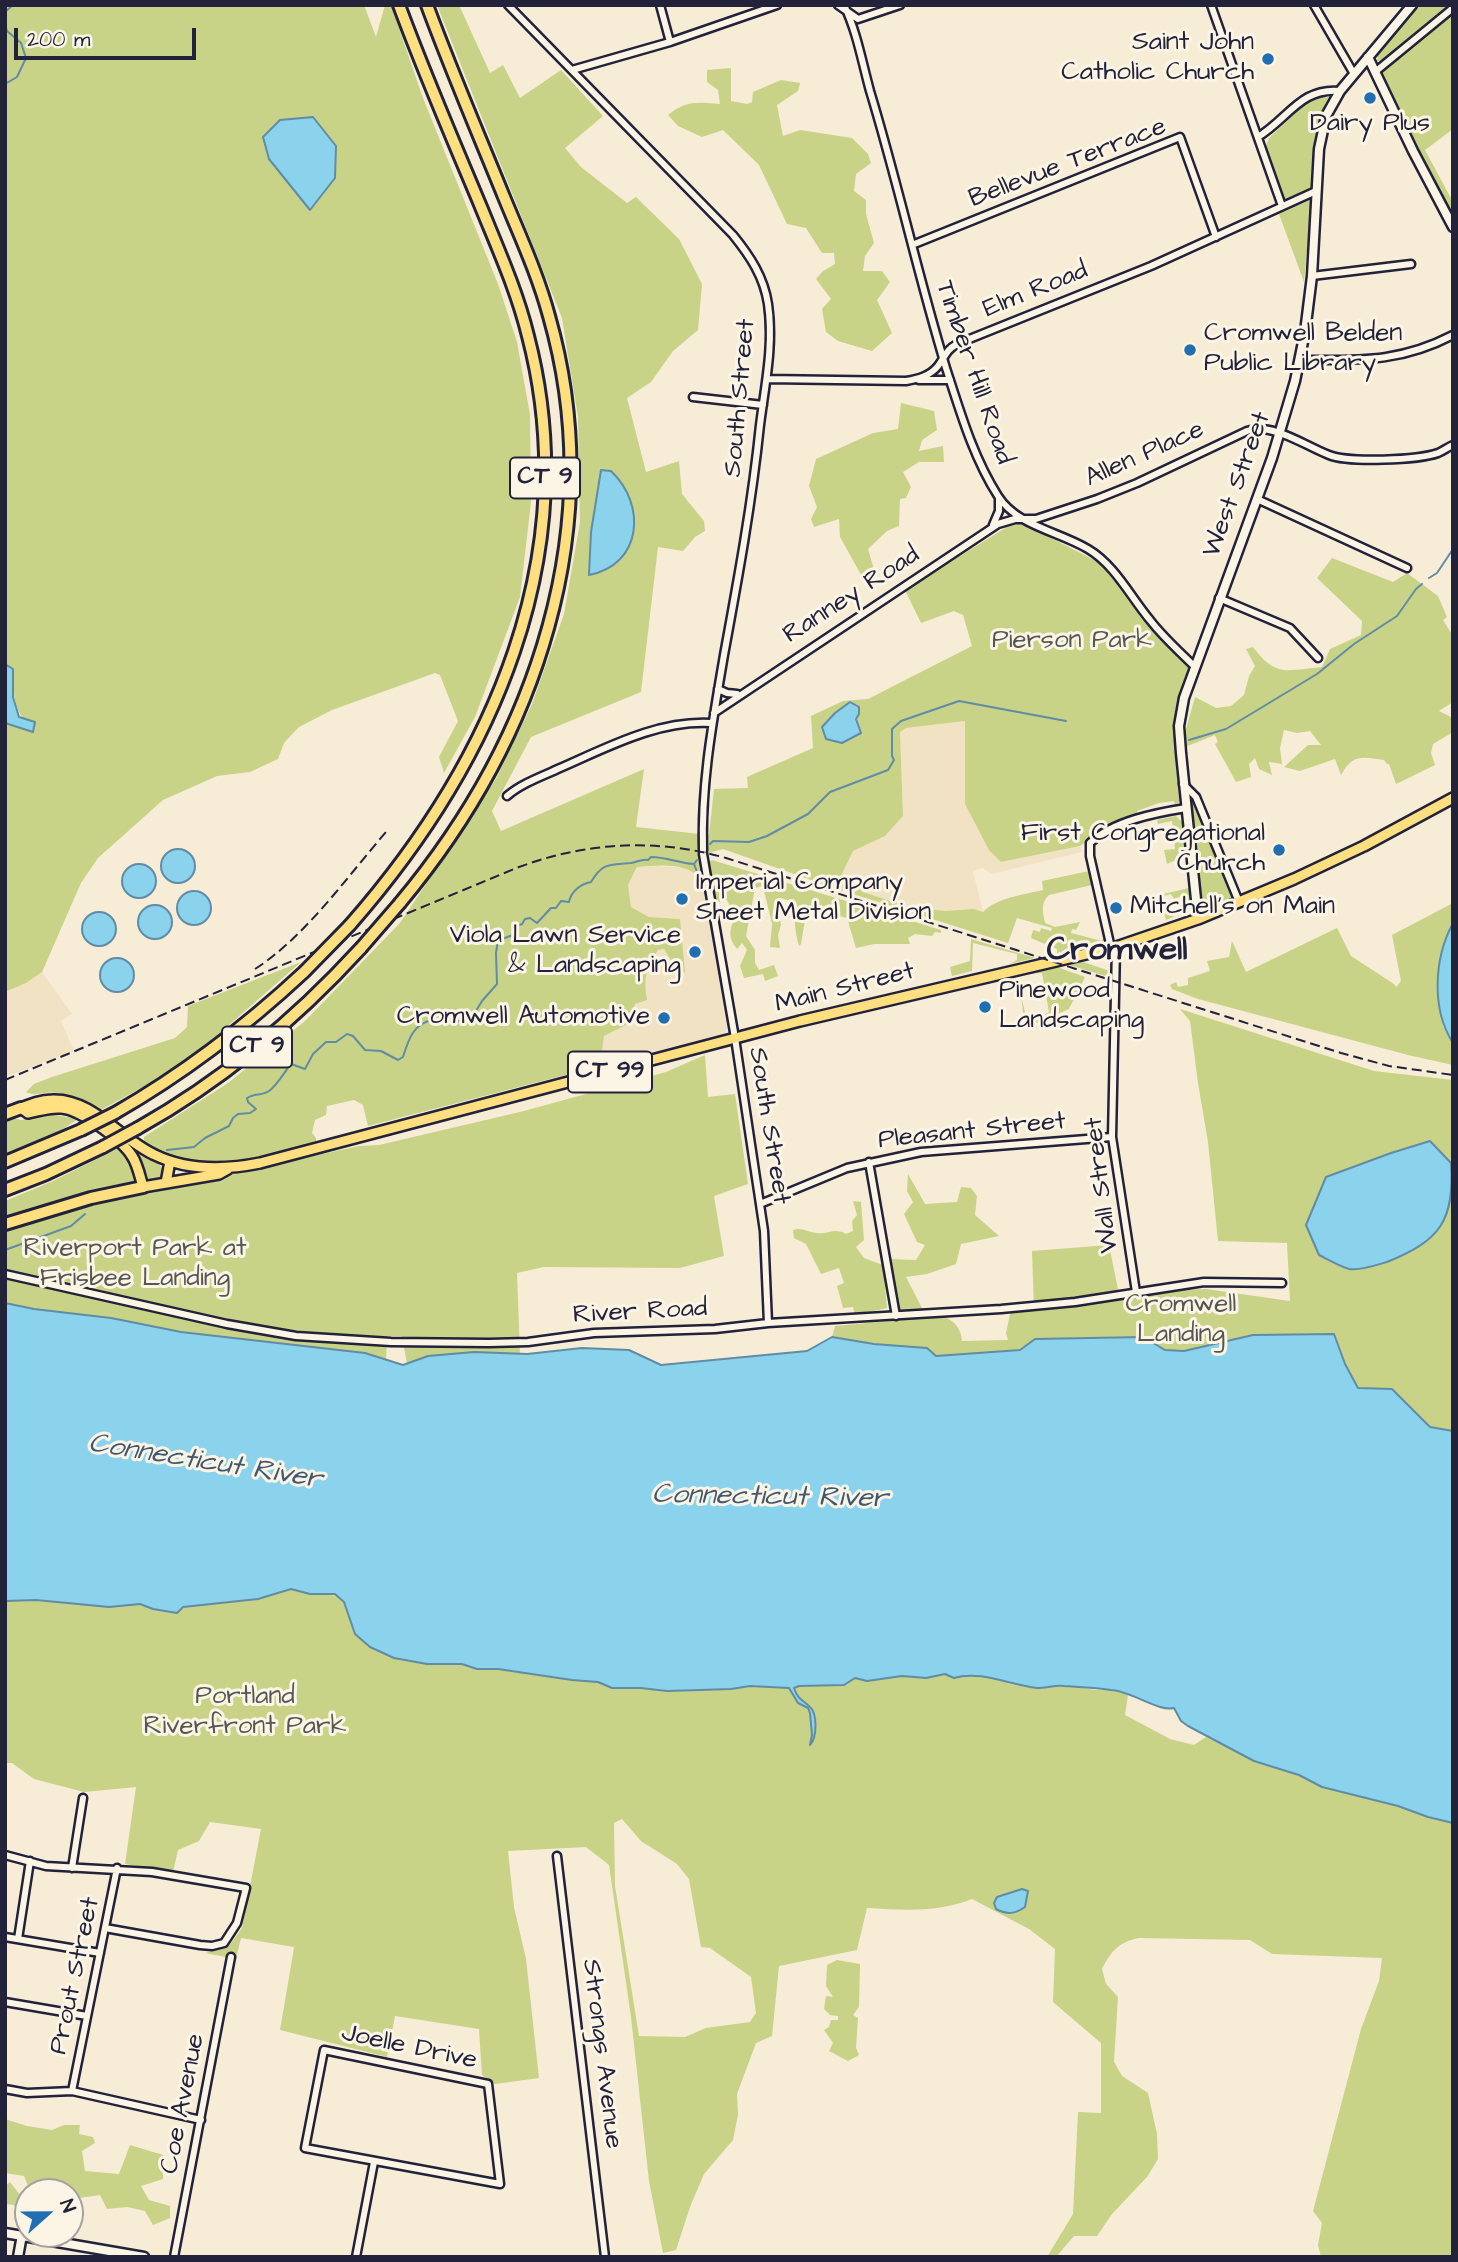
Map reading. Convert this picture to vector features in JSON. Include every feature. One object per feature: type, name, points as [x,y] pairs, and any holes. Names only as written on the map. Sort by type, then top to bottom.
[{"type":"highway","name":"CT 9","points":[[5,1163],[81,1130],[160,1086],[214,1048],[304,972],[350,925],[434,814],[456,778],[493,705],[514,655],[528,607],[539,553],[545,500],[543,418],[533,357],[524,320],[505,266],[399,5]]},
{"type":"highway","name":"CT 9","points":[[5,1190],[103,1147],[189,1097],[262,1042],[311,1000],[361,948],[436,857],[471,803],[506,739],[528,690],[559,589],[567,544],[571,486],[566,397],[560,359],[546,306],[528,255],[427,5]]},
{"type":"highway","points":[[5,1114],[21,1108]]},
{"type":"highway","points":[[5,1224],[91,1198],[143,1187]]},
{"type":"main road","name":"West Street","points":[[1198,919],[1179,726],[1184,698],[1280,434],[1300,360],[1312,276],[1323,125],[1329,107],[1339,91],[1412,5]]},
{"type":"main road","points":[[1368,58],[1453,227]]},
{"type":"main road","name":"Main Street","points":[[21,1108],[48,1100],[75,1103],[139,1147],[170,1161],[194,1167],[228,1169],[321,1149],[735,1038],[1113,948],[1198,919],[1341,857],[1453,798]]},
{"type":"main road","points":[[21,1108],[27,1113],[64,1108],[85,1117],[129,1151],[136,1163],[143,1187]]},
{"type":"main road","points":[[166,1183],[170,1161]]},
{"type":"main road","name":"Main Street","points":[[143,1187],[221,1174],[228,1169]]},
{"type":"main road","points":[[84,2246],[143,2257]]},
{"type":"street","name":"South Street","points":[[508,5],[733,235],[750,256],[762,279],[768,303],[771,336],[767,379],[748,522],[711,723],[704,796],[703,852],[760,1204],[766,1261],[768,1323]]},
{"type":"street","points":[[660,5],[670,42]]},
{"type":"street","points":[[572,70],[670,42],[777,5]]},
{"type":"street","points":[[838,5],[863,19],[900,5]]},
{"type":"street","name":"Timber Hill Road","points":[[844,5],[893,166],[950,380],[971,441],[998,497],[1013,513],[1096,555],[1108,565],[1152,624],[1194,666]]},
{"type":"street","points":[[1211,5],[1282,206]]},
{"type":"street","points":[[1314,5],[1354,74]]},
{"type":"street","points":[[1375,72],[1453,8]]},
{"type":"street","points":[[1258,136],[1310,94],[1339,91]]},
{"type":"street","name":"Bellevue Terrace","points":[[912,245],[1181,137],[1216,237]]},
{"type":"street","name":"Elm Road","points":[[767,379],[906,381],[922,377],[933,371],[951,347],[1151,266],[1317,191]]},
{"type":"street","points":[[1312,276],[1411,264]]},
{"type":"street","points":[[1300,360],[1372,361],[1453,335]]},
{"type":"street","points":[[906,381],[950,380]]},
{"type":"street","points":[[693,397],[763,405]]},
{"type":"street","name":"Allen Place","points":[[1023,519],[1048,515],[1119,491],[1247,430],[1268,429],[1330,456],[1355,460],[1438,453],[1453,445]]},
{"type":"street","points":[[987,531],[998,517],[998,497]]},
{"type":"street","points":[[1257,499],[1407,568]]},
{"type":"street","name":"Ranney Road","points":[[713,713],[987,531],[1006,521],[1023,519]]},
{"type":"street","points":[[1219,598],[1290,628],[1318,657]]},
{"type":"street","points":[[718,689],[739,694]]},
{"type":"street","points":[[507,796],[523,786],[633,737],[689,722],[711,723]]},
{"type":"street","points":[[1183,784],[1196,797],[1239,902]]},
{"type":"street","name":"Wall Street","points":[[1136,1292],[1112,1137],[1113,948],[1090,856],[1090,843],[1130,822],[1186,808]]},
{"type":"street","name":"Pleasant Street","points":[[760,1204],[825,1175],[869,1162],[920,1152],[1112,1137]]},
{"type":"street","points":[[869,1162],[896,1316]]},
{"type":"street","name":"River Road","points":[[5,1274],[239,1326],[330,1339],[510,1343],[594,1333],[715,1329],[1041,1305],[1204,1282],[1282,1283]]},
{"type":"street","points":[[72,1868],[83,1798]]},
{"type":"street","points":[[5,1856],[46,1866],[117,1868],[246,1888],[237,1923],[224,1943],[193,1944],[105,1928]]},
{"type":"street","name":"Strongs Avenue","points":[[557,1856],[605,2257]]},
{"type":"street","points":[[18,1939],[30,1861]]},
{"type":"street","name":"Prout Street","points":[[72,2091],[117,1868]]},
{"type":"street","points":[[5,1937],[100,1954]]},
{"type":"street","name":"Coe Avenue","points":[[174,2257],[231,1957]]},
{"type":"street","points":[[5,2002],[88,2016]]},
{"type":"street","name":"Joelle Drive","points":[[324,2050],[488,2084],[500,2184],[373,2162],[305,2148],[324,2050]]},
{"type":"street","points":[[5,2089],[27,2093],[72,2091],[201,2120]]},
{"type":"street","points":[[356,2257],[373,2162]]},
{"type":"shaded area","points":[[965,721],[965,804],[1001,862],[1080,846],[1082,852],[992,874],[982,868],[973,871],[983,912],[974,909],[945,911],[908,907],[863,892],[842,874],[853,851],[885,836],[903,816],[900,732],[906,728]]},
{"type":"shaded area","points":[[638,867],[691,868],[701,878],[711,915],[725,993],[728,1023],[725,1034],[714,1039],[600,1066],[604,1036],[629,1023],[644,988],[648,963],[658,950],[664,949],[680,974],[680,919],[649,917],[631,907],[628,885]]},
{"type":"shaded area","points":[[42,972],[72,1014],[61,1021],[74,1051],[5,1077],[5,992]]},
{"type":"green space","points":[[5,5],[364,5],[376,37],[385,5],[391,5],[423,98],[498,284],[517,342],[530,415],[531,502],[520,597],[475,717],[444,773],[439,757],[458,721],[440,675],[435,673],[332,710],[299,727],[284,743],[278,759],[250,772],[217,776],[163,800],[98,858],[81,883],[42,972],[5,992],[5,723],[33,732],[16,703],[13,669],[5,664]],"holes":[[[313,117],[263,137],[280,120]]]},
{"type":"green space","name":"Pierson Park","points":[[437,5],[459,5],[490,73],[503,65],[520,98],[561,70],[603,116],[565,148],[581,167],[627,203],[636,197],[679,239],[702,284],[698,330],[673,351],[651,382],[627,398],[646,472],[679,461],[682,494],[704,521],[705,531],[695,537],[683,551],[658,547],[641,692],[531,737],[492,811],[501,831],[644,769],[636,827],[709,835],[714,789],[748,788],[747,777],[813,748],[811,716],[843,701],[868,699],[972,646],[963,615],[954,611],[921,623],[905,590],[1007,527],[1022,523],[1098,562],[1113,577],[1143,618],[1187,665],[1189,669],[1179,703],[1176,733],[1181,801],[1175,805],[1174,801],[1159,803],[1137,811],[1137,816],[1106,828],[1080,846],[1001,862],[989,850],[965,804],[965,721],[906,728],[900,732],[903,816],[885,836],[853,851],[842,874],[863,892],[908,907],[945,911],[974,909],[983,912],[1003,900],[1043,890],[1042,881],[1089,871],[1092,885],[1046,898],[1043,908],[1045,923],[1055,927],[1080,922],[1071,933],[1102,941],[1104,934],[1105,942],[1057,953],[1057,949],[1031,938],[1033,930],[1040,932],[1041,928],[1051,931],[1052,928],[1017,918],[1008,943],[834,888],[723,849],[698,856],[701,878],[679,867],[637,867],[628,885],[631,907],[649,917],[680,919],[685,972],[680,975],[664,949],[658,950],[646,974],[647,1000],[635,1004],[630,1023],[604,1036],[600,1066],[368,1126],[363,1105],[354,1100],[327,1106],[326,1115],[315,1120],[312,1133],[316,1138],[316,1145],[256,1158],[196,1162],[176,1158],[144,1145],[144,1137],[228,1083],[305,1021],[400,923],[497,777],[532,704],[564,614],[580,522],[578,417],[562,318]],"holes":[[[859,708],[856,719],[861,733],[842,743]]]},
{"type":"green space","points":[[1416,5],[1451,5],[1383,60],[1377,61],[1379,52]]},
{"type":"green space","points":[[1453,13],[1453,129],[1425,150],[1453,202],[1453,215],[1382,74]]},
{"type":"green space","points":[[731,68],[731,101],[747,104],[752,102],[753,92],[781,80],[800,83],[798,91],[777,105],[783,136],[800,130],[852,138],[868,154],[871,163],[856,174],[854,191],[866,200],[866,214],[874,243],[865,256],[863,271],[882,271],[890,282],[877,300],[892,333],[872,351],[838,341],[826,332],[822,309],[831,299],[816,279],[835,264],[834,253],[822,253],[806,228],[787,224],[759,165],[723,130],[702,137],[678,126],[668,115],[686,104],[720,104],[718,90],[707,82],[707,70]]},
{"type":"green space","points":[[1329,97],[1317,129],[1312,185],[1295,197],[1284,199],[1266,146],[1269,138],[1311,98]]},
{"type":"green space","points":[[1312,199],[1304,282],[1279,214]]},
{"type":"green space","points":[[901,403],[934,411],[937,430],[922,440],[919,451],[943,446],[944,462],[919,462],[903,472],[911,487],[906,498],[900,499],[899,526],[887,531],[868,549],[875,573],[864,580],[840,537],[839,519],[814,527],[811,519],[817,507],[809,486],[816,459],[873,433],[898,429]]},
{"type":"green space","points":[[1332,558],[1393,582],[1407,573],[1438,596],[1447,617],[1443,620],[1453,636],[1453,702],[1439,711],[1453,718],[1453,732],[1433,744],[1431,753],[1435,765],[1396,784],[1389,764],[1384,760],[1359,758],[1350,763],[1341,775],[1335,759],[1300,771],[1284,767],[1308,745],[1321,745],[1310,731],[1297,733],[1284,730],[1280,748],[1282,764],[1269,762],[1272,775],[1259,769],[1255,758],[1249,764],[1251,777],[1236,782],[1215,744],[1218,742],[1215,735],[1185,747],[1184,736],[1195,697],[1216,708],[1231,706],[1244,695],[1255,666],[1246,649],[1253,647],[1269,664],[1283,670],[1322,667],[1330,649],[1361,635],[1362,621],[1317,578]]},
{"type":"green space","points":[[1191,798],[1194,798],[1232,896],[1220,904],[1206,904],[1202,898]]},
{"type":"green space","points":[[1176,816],[1182,822],[1185,856],[1167,864],[1164,850],[1175,849],[1172,821],[1158,824],[1157,820]]},
{"type":"green space","points":[[712,860],[941,930],[941,933],[935,932],[932,936],[915,934],[908,938],[910,944],[874,944],[856,948],[847,918],[807,908],[799,946],[790,901],[781,898],[777,905],[781,925],[778,935],[780,948],[770,947],[772,924],[763,886],[755,888],[746,936],[755,950],[755,963],[759,970],[774,965],[778,976],[765,981],[763,974],[744,978],[740,966],[747,950],[742,943],[737,949],[732,941],[731,930],[735,917],[727,900],[717,902],[708,862]]},
{"type":"green space","points":[[1189,888],[1188,910],[1166,920],[1164,912],[1178,912],[1177,907],[1184,903],[1182,896],[1174,899],[1171,894],[1164,896],[1166,901],[1161,903],[1159,895]]},
{"type":"green space","points":[[1453,903],[1453,923],[1445,939],[1439,997],[1443,1026],[1453,1043],[1453,1065],[1198,999],[1172,989],[1170,985],[1176,982],[1178,987],[1188,985],[1188,978],[1210,971],[1207,961],[1229,957],[1232,941],[1246,972],[1337,928],[1351,956],[1396,987],[1401,981],[1392,935]]},
{"type":"green space","points":[[971,939],[1035,958],[1009,964],[1017,960],[1017,954],[973,943],[972,971],[952,976],[950,967],[970,961]]},
{"type":"green space","points":[[301,962],[206,1045],[163,1076],[99,1111],[62,1094],[26,1092],[34,1084],[52,1077],[175,1038],[187,1027],[188,1006]]},
{"type":"green space","points":[[1083,962],[1107,970],[1109,977],[1069,965]]},
{"type":"green space","points":[[1057,967],[1085,977],[1069,1009],[1025,1028],[1021,996],[1027,1020],[1031,1022],[1049,1012],[1042,973],[1026,974]]},
{"type":"green space","name":"Cromwell Landing","points":[[1180,1009],[1374,1071],[1453,1080],[1453,1192],[1450,1163],[1430,1141],[1326,1177],[1352,1270],[1381,1264],[1412,1252],[1443,1221],[1453,1193],[1453,1431],[1430,1427],[1392,1389],[1358,1388],[1345,1364],[1253,1335],[1184,1351],[1165,1350],[1143,1337],[1036,1339],[1020,1350],[936,1356],[832,1337],[835,1326],[943,1316],[957,1326],[962,1341],[1008,1340],[1006,1333],[1010,1314],[1016,1310],[1034,1308],[1032,1251],[1109,1245],[1120,1299],[1178,1290],[1206,1289],[1290,1301],[1287,1243],[1218,1241],[1208,1142],[1190,1021]]},
{"type":"green space","name":"Riverport Park at Frisbee Landing","points":[[705,1055],[708,1097],[735,1094],[748,1184],[714,1196],[724,1256],[680,1268],[544,1267],[517,1273],[520,1354],[449,1355],[407,1364],[402,1336],[387,1336],[386,1360],[365,1353],[181,1332],[111,1318],[5,1303],[5,1232],[96,1203],[359,1146],[379,1145],[524,1111],[666,1072]]},
{"type":"green space","points":[[51,1114],[78,1119],[63,1129],[5,1154],[5,1120]]},
{"type":"green space","points":[[128,1143],[156,1160],[163,1170],[158,1180],[146,1181]]},
{"type":"green space","points":[[121,1147],[133,1165],[139,1185],[5,1221],[5,1201],[53,1181]]},
{"type":"green space","points":[[908,1174],[925,1204],[957,1202],[961,1187],[971,1188],[977,1196],[975,1215],[999,1236],[961,1244],[956,1264],[927,1274],[906,1277],[923,1310],[900,1312],[889,1259],[916,1260],[925,1245],[917,1242],[904,1214],[913,1202],[907,1191]]},
{"type":"green space","points":[[853,1201],[861,1202],[864,1240],[856,1247],[864,1258],[883,1265],[887,1308],[855,1315],[853,1307],[843,1308],[837,1286],[844,1283],[839,1268],[821,1274],[806,1244],[794,1238],[793,1230],[820,1233],[838,1231],[846,1234],[853,1231],[852,1221],[857,1215]]},
{"type":"green space","name":"Portland Riverfront Park","points":[[291,1589],[310,1594],[339,1596],[344,1602],[354,1632],[364,1643],[391,1657],[423,1663],[462,1664],[483,1669],[598,1682],[612,1688],[667,1691],[750,1686],[789,1688],[797,1703],[808,1708],[810,1713],[810,1743],[814,1740],[814,1717],[811,1708],[797,1695],[794,1688],[799,1686],[838,1685],[855,1678],[867,1681],[902,1676],[926,1678],[945,1674],[988,1677],[1036,1688],[1064,1685],[1113,1690],[1128,1695],[1125,1715],[1170,1739],[1194,1745],[1206,1737],[1254,1761],[1299,1775],[1322,1787],[1453,1823],[1453,2257],[1321,2257],[1318,2245],[1322,2223],[1313,2211],[1361,2029],[1379,1981],[1382,1958],[1272,1954],[1250,1940],[1139,1938],[1116,1948],[1102,1969],[1106,1984],[1118,1997],[1114,2062],[1122,2076],[1148,2093],[1157,2134],[1158,2159],[1147,2177],[1112,2214],[1097,2236],[1074,2236],[1056,2257],[1047,2257],[1073,2214],[1078,2112],[1101,2113],[1101,2043],[1053,2002],[1055,1949],[1029,1929],[972,1899],[933,1909],[867,1908],[857,1950],[779,1966],[772,2036],[756,2043],[737,2094],[738,2115],[733,2140],[704,2174],[676,2250],[663,2253],[649,2181],[631,2017],[609,1865],[586,1847],[508,1851],[514,1907],[526,1959],[539,2078],[495,2084],[482,2075],[479,2029],[395,2016],[387,2057],[280,2030],[295,1942],[294,1947],[241,1938],[236,1959],[205,1953],[229,1946],[242,1928],[261,1829],[210,1822],[199,1841],[178,1850],[173,1872],[125,1864],[136,1787],[84,1792],[34,1779],[12,1763],[5,1763],[5,1601],[36,1600],[109,1607],[140,1604],[176,1613],[183,1607],[258,1599]],"holes":[[[622,1819],[641,1841],[677,1864],[689,1879],[701,1947],[710,1948],[751,1977],[756,2013],[750,2022],[706,2028],[685,2037],[639,2036],[615,1886],[614,1823]]]},
{"type":"green space","points":[[837,1960],[860,1964],[859,2007],[853,2015],[858,2018],[856,2048],[859,2055],[848,2061],[829,2051],[833,2043],[824,2030],[829,2027],[831,2020],[838,2020],[838,2016],[830,2015],[824,2009],[826,1996],[833,1997],[826,1986],[827,1965]]},
{"type":"green space","points":[[5,2119],[52,2130],[64,2125],[80,2125],[79,2134],[93,2137],[95,2143],[82,2151],[85,2171],[119,2174],[130,2145],[163,2155],[163,2179],[141,2186],[149,2200],[170,2206],[170,2218],[153,2225],[145,2211],[127,2207],[107,2209],[100,2195],[84,2197],[84,2178],[25,2178],[5,2173]]},
{"type":"green space","points":[[10,2182],[14,2187],[14,2205],[5,2204],[5,2186]]},
{"type":"water","points":[[313,117],[336,146],[335,178],[310,210],[269,159],[263,137],[280,120]]},
{"type":"water","points":[[601,470],[611,471],[623,485],[634,516],[633,532],[629,547],[620,559],[607,569],[589,575],[591,532]]},
{"type":"water","points":[[5,664],[13,669],[13,697],[19,717],[35,722],[33,732],[5,723]]},
{"type":"water","points":[[850,702],[859,707],[856,719],[861,733],[842,743],[826,739],[822,727]]},
{"type":"water","points":[[178,849],[190,854],[195,866],[190,878],[178,883],[166,878],[161,866],[166,854]]},
{"type":"water","points":[[139,864],[151,869],[156,881],[151,893],[139,898],[127,893],[122,881],[127,869]]},
{"type":"water","points":[[194,891],[206,896],[211,908],[206,920],[194,925],[182,920],[177,908],[182,896]]},
{"type":"water","points":[[155,905],[167,910],[172,922],[167,934],[155,939],[143,934],[138,922],[143,910]]},
{"type":"water","points":[[99,912],[111,917],[116,929],[111,941],[99,946],[87,941],[82,929],[87,917]]},
{"type":"water","points":[[1453,923],[1453,1043],[1441,1015],[1438,983],[1442,952]]},
{"type":"water","points":[[117,958],[129,963],[134,975],[129,987],[117,992],[105,987],[100,975],[105,963]]},
{"type":"water","points":[[1430,1141],[1451,1163],[1452,1183],[1446,1214],[1432,1236],[1405,1254],[1363,1268],[1349,1269],[1319,1255],[1306,1225],[1326,1177]]},
{"type":"water","name":"Connecticut River","points":[[5,1303],[111,1318],[181,1332],[365,1353],[403,1365],[428,1356],[474,1352],[527,1354],[582,1348],[629,1350],[661,1365],[807,1351],[832,1337],[874,1344],[927,1348],[936,1356],[1020,1350],[1035,1339],[1143,1337],[1165,1350],[1184,1351],[1253,1335],[1334,1334],[1345,1364],[1358,1388],[1392,1389],[1430,1427],[1453,1431],[1453,1823],[1322,1787],[1299,1775],[1254,1761],[1188,1726],[1181,1721],[1174,1708],[1160,1707],[1119,1691],[1061,1686],[1037,1688],[985,1677],[954,1678],[945,1674],[926,1678],[902,1676],[867,1681],[855,1678],[844,1685],[799,1686],[794,1688],[795,1692],[814,1714],[814,1737],[810,1745],[810,1713],[808,1708],[798,1703],[789,1688],[750,1686],[667,1691],[612,1688],[598,1682],[498,1669],[477,1669],[462,1664],[427,1664],[394,1658],[370,1647],[355,1634],[344,1602],[335,1594],[310,1594],[291,1589],[258,1599],[183,1607],[177,1613],[140,1604],[109,1607],[36,1600],[5,1601]]},
{"type":"water","points":[[1022,1889],[1028,1891],[1025,1907],[1011,1913],[996,1909],[994,1903],[997,1897]]},
{"type":"waterway","points":[[5,12],[13,5]]},
{"type":"waterway","points":[[5,25],[7,31],[21,43],[26,58],[17,77],[5,84]]},
{"type":"waterway","points":[[1429,578],[1437,573],[1453,549]]},
{"type":"waterway","points":[[1189,740],[1226,729],[1317,674],[1354,644],[1397,616],[1422,584]]},
{"type":"waterway","points":[[710,844],[713,841],[749,842],[767,836],[808,814],[830,792],[888,770],[894,760],[892,729],[901,721],[959,701],[1066,721]]},
{"type":"waterway","points":[[167,1150],[194,1147],[229,1126],[238,1114],[250,1113],[256,1109],[247,1098],[272,1089],[291,1064],[305,1069],[313,1054],[326,1042],[336,1042],[347,1034],[353,1036],[365,1050],[381,1051],[398,1060],[403,1057],[412,1034],[426,1022],[471,1019],[497,984],[498,940],[503,941],[502,939],[513,935],[517,926],[525,919],[530,918],[537,923],[561,901],[569,902],[577,889],[591,882],[603,868],[648,860],[651,857],[694,864]]},
{"type":"waterway","points":[[697,860],[694,864],[699,877]]},
{"type":"waterway","points":[[5,1250],[71,1226],[85,1214]]},
{"type":"railway","points":[[255,969],[308,923],[386,832]]},
{"type":"railway","points":[[5,1080],[519,867],[570,852],[648,845],[674,847],[726,858],[1341,1053],[1389,1066],[1453,1075]]},
{"type":"place","name":"Saint John Catholic Church","points":[[1268,59]]},
{"type":"place","name":"Dairy Plus","points":[[1370,98]]},
{"type":"place","name":"Cromwell Belden Public Library","points":[[1190,350]]},
{"type":"place","name":"First Congregational Church","points":[[1279,850]]},
{"type":"place","name":"Imperial Company Sheet Metal Division","points":[[682,899]]},
{"type":"place","name":"Mitchell's on Main","points":[[1116,908]]},
{"type":"place","name":"Viola Lawn Service & Landscaping","points":[[695,952]]},
{"type":"place","name":"Pinewood Landscaping","points":[[985,1007]]},
{"type":"place","name":"Cromwell Automotive","points":[[664,1018]]},
{"type":"district","name":"Cromwell","points":[[1117,952]]}]
